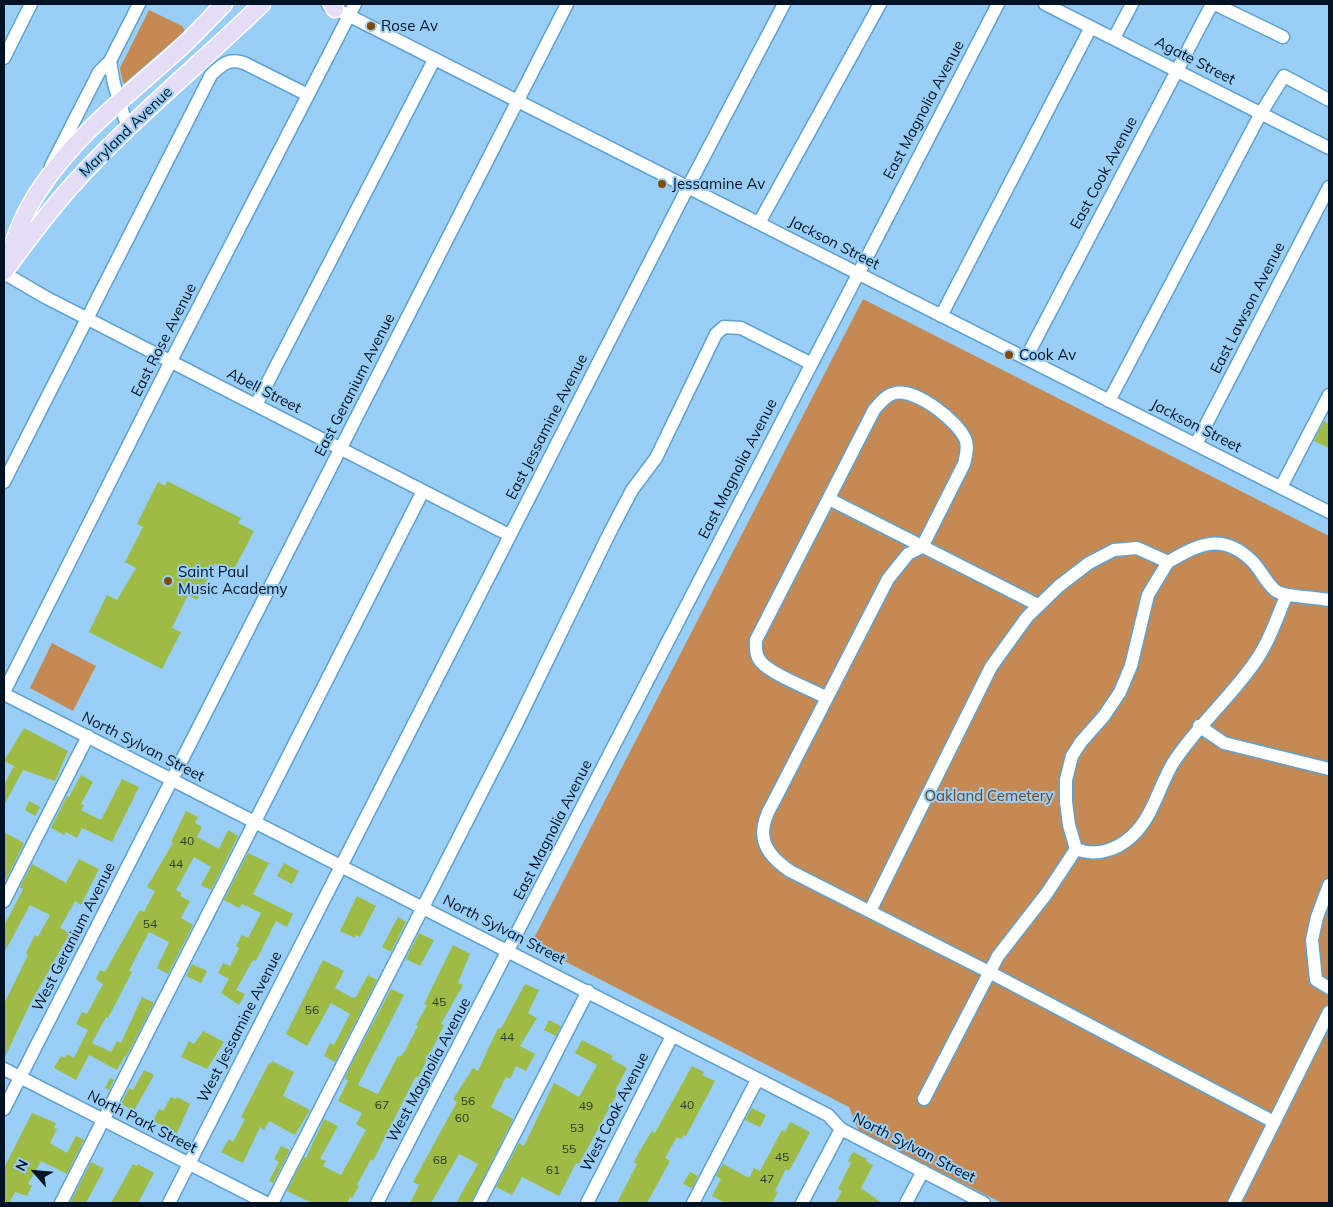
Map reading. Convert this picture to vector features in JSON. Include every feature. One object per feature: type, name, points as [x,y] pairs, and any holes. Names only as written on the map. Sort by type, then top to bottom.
[{"type":"main road","name":"Maryland Avenue","points":[[4,272],[19,226],[37,193],[64,157],[119,101],[178,51],[224,4]]},
{"type":"main road","name":"Maryland Avenue","points":[[4,272],[62,196],[128,129],[262,4]]},
{"type":"street","points":[[4,58],[31,4]]},
{"type":"street","points":[[37,193],[99,72],[110,60],[139,4]]},
{"type":"street","name":"East Rose Avenue","points":[[4,693],[170,361],[308,95],[335,8],[355,4]]},
{"type":"street","name":"East Geranium Avenue","points":[[172,780],[567,4]]},
{"type":"street","name":"East Jessamine Avenue","points":[[340,865],[784,4]]},
{"type":"street","points":[[759,224],[880,4]]},
{"type":"street","name":"East Magnolia Avenue","points":[[509,951],[810,363],[998,4]]},
{"type":"street","name":"Agate Street","points":[[1045,4],[1329,148]]},
{"type":"street","points":[[1114,38],[1132,4]]},
{"type":"street","points":[[1213,4],[1283,37]]},
{"type":"street","name":"East Cook Avenue","points":[[1026,358],[1213,4]]},
{"type":"street","name":"Jackson Street","points":[[335,8],[434,60],[1329,512]]},
{"type":"street","points":[[941,316],[1091,27]]},
{"type":"street","points":[[110,60],[119,101],[128,129]]},
{"type":"street","points":[[4,482],[211,75],[222,64],[233,60],[244,63],[308,95]]},
{"type":"street","points":[[256,405],[434,60]]},
{"type":"street","points":[[1109,401],[1261,113],[1284,76],[1329,100]]},
{"type":"street","name":"East Lawson Avenue","points":[[1196,444],[1329,186]]},
{"type":"street","name":"Abell Street","points":[[4,272],[87,319],[509,535]]},
{"type":"street","points":[[272,1203],[516,725],[608,534],[632,490],[656,458],[716,334],[724,326],[741,328],[810,363]]},
{"type":"street","points":[[827,698],[770,669],[760,661],[756,652],[756,640],[874,410],[892,393],[902,392],[911,394],[945,414],[953,422],[966,441],[967,450],[964,464],[922,547],[908,554],[888,579],[827,698],[767,813],[763,829],[765,847],[774,860],[790,871],[991,973],[1274,1122]]},
{"type":"street","points":[[1281,488],[1329,395]]},
{"type":"street","points":[[61,1203],[423,491]]},
{"type":"street","points":[[829,499],[1038,605]]},
{"type":"street","points":[[924,1099],[991,973],[998,956],[1047,893],[1076,849],[1069,825],[1066,802],[1066,780],[1072,756],[1081,742],[1104,716],[1120,692],[1131,666],[1148,595],[1168,562],[1194,547],[1217,542],[1234,548],[1246,556],[1276,591],[1286,596],[1306,595],[1329,600]]},
{"type":"street","points":[[870,911],[991,667],[1038,605],[1089,563],[1114,550],[1138,548],[1168,562]]},
{"type":"street","points":[[1076,849],[1086,853],[1101,852],[1120,846],[1140,828],[1172,765],[1200,726],[1256,661],[1286,596]]},
{"type":"street","name":"North Sylvan Street","points":[[4,693],[757,1080],[828,1114],[840,1129],[984,1203]]},
{"type":"street","points":[[1200,726],[1224,743],[1329,769]]},
{"type":"street","points":[[4,901],[88,736]]},
{"type":"street","name":"West Geranium Avenue","points":[[4,1109],[172,780]]},
{"type":"street","name":"West Jessamine Avenue","points":[[169,1203],[340,865]]},
{"type":"street","points":[[1329,885],[1317,917],[1312,940],[1316,980],[1329,988]]},
{"type":"street","name":"West Magnolia Avenue","points":[[377,1203],[509,951]]},
{"type":"street","points":[[478,1203],[588,992]]},
{"type":"street","points":[[1234,1203],[1329,1012]]},
{"type":"street","name":"West Cook Avenue","points":[[587,1203],[672,1036]]},
{"type":"street","name":"North Park Street","points":[[4,1069],[266,1203]]},
{"type":"street","points":[[693,1203],[757,1080]]},
{"type":"street","points":[[802,1203],[840,1129]]},
{"type":"street","points":[[906,1203],[923,1170]]},
{"type":"green space","points":[[149,10],[182,26],[185,31],[123,83],[120,68]]},
{"type":"green space","name":"Oakland Cemetery","points":[[863,299],[1329,536],[1329,1203],[1002,1203],[859,1131],[849,1107],[531,944]]},
{"type":"green space","points":[[52,643],[96,666],[73,711],[30,688]]},
{"type":"building","points":[[1324,421],[1329,424],[1329,448],[1314,441]]},
{"type":"building","name":"Saint Paul Music Academy","points":[[167,481],[241,518],[238,523],[254,531],[232,573],[215,564],[197,600],[188,595],[172,628],[181,632],[162,669],[89,632],[107,595],[117,600],[136,568],[125,562],[143,527],[137,524],[158,482],[165,486]]},
{"type":"building","points":[[24,728],[68,751],[55,781],[23,770],[4,805],[4,785],[14,766],[4,761]]},
{"type":"building","points":[[81,775],[93,782],[81,804],[84,805],[81,810],[101,820],[122,779],[139,787],[112,842],[82,828],[77,838],[66,832],[64,835],[51,828],[67,796],[69,797]]},
{"type":"building","points":[[29,801],[40,807],[35,816],[25,810]]},
{"type":"building","points":[[186,811],[198,817],[195,823],[202,827],[197,837],[219,849],[228,830],[238,836],[211,890],[201,885],[211,867],[194,857],[176,890],[182,893],[180,896],[190,901],[181,918],[193,925],[168,974],[157,968],[169,942],[149,932],[129,971],[132,972],[108,1018],[106,1017],[92,1043],[111,1052],[117,1041],[121,1043],[142,997],[154,1003],[126,1057],[117,1070],[89,1055],[76,1080],[54,1068],[61,1056],[65,1058],[67,1054],[74,1058],[88,1030],[76,1024],[82,1012],[87,1014],[103,984],[96,979],[100,970],[105,972],[140,910],[144,912],[155,891],[147,887],[173,843],[171,842]]},
{"type":"building","points":[[4,832],[24,843],[6,880],[4,879]]},
{"type":"building","points":[[248,853],[269,863],[253,894],[293,914],[287,927],[276,921],[256,961],[253,960],[236,990],[245,994],[239,1005],[221,993],[229,979],[218,973],[223,963],[230,966],[239,948],[236,946],[242,935],[248,938],[261,913],[242,904],[239,908],[224,900]]},
{"type":"building","points":[[79,859],[99,869],[81,905],[75,901],[60,928],[70,933],[29,1006],[4,1059],[4,1004],[28,955],[26,953],[35,935],[38,937],[50,915],[30,905],[4,953],[4,926],[23,889],[20,887],[32,864],[66,883]]},
{"type":"building","points":[[284,863],[299,871],[292,884],[277,876]]},
{"type":"building","points":[[357,896],[376,906],[360,937],[356,935],[355,938],[340,931]]},
{"type":"building","points":[[398,917],[406,922],[391,952],[382,947]]},
{"type":"building","points":[[419,933],[434,940],[420,966],[406,959]]},
{"type":"building","points":[[453,945],[470,954],[458,983],[463,985],[441,1024],[444,1025],[418,1078],[416,1076],[373,1161],[371,1159],[357,1185],[359,1186],[352,1198],[350,1197],[347,1203],[312,1203],[287,1191],[304,1157],[306,1158],[324,1119],[338,1126],[320,1159],[326,1161],[323,1166],[341,1175],[366,1130],[356,1124],[362,1113],[338,1101],[348,1081],[345,1079],[349,1069],[391,989],[404,995],[358,1085],[378,1094],[398,1056],[400,1057],[405,1051],[418,1026],[416,1025],[427,1005],[424,1004]]},
{"type":"building","points":[[323,960],[344,971],[335,988],[353,998],[356,997],[368,975],[377,980],[335,1062],[324,1056],[330,1043],[334,1045],[350,1014],[331,1003],[307,1046],[286,1034]]},
{"type":"building","points":[[192,964],[207,971],[201,983],[186,976]]},
{"type":"building","points":[[525,984],[539,990],[528,1013],[537,1018],[520,1046],[535,1054],[526,1071],[516,1066],[510,1079],[506,1077],[491,1107],[513,1119],[471,1203],[456,1203],[478,1164],[459,1154],[431,1203],[410,1203],[419,1185],[413,1182],[457,1102],[453,1099],[473,1068],[478,1071],[498,1028],[500,1029],[503,1025]]},
{"type":"building","points":[[549,1020],[561,1026],[556,1036],[544,1030]]},
{"type":"building","points":[[203,1031],[224,1042],[207,1069],[181,1057],[189,1041],[194,1044]]},
{"type":"building","points":[[582,1040],[613,1056],[611,1059],[627,1068],[615,1091],[618,1092],[579,1164],[576,1163],[559,1196],[522,1177],[512,1195],[496,1187],[519,1143],[524,1146],[554,1083],[579,1097],[597,1065],[575,1053]]},
{"type":"building","points":[[272,1061],[294,1072],[283,1096],[310,1110],[295,1135],[269,1121],[264,1130],[260,1127],[243,1163],[221,1152],[229,1139],[233,1142],[245,1119],[241,1117],[269,1063],[271,1064]]},
{"type":"building","points":[[692,1066],[704,1072],[702,1075],[715,1081],[686,1136],[684,1135],[681,1139],[677,1137],[665,1158],[670,1161],[647,1203],[617,1203],[637,1164],[634,1162],[639,1152],[652,1131],[655,1133]]},
{"type":"building","points":[[144,1070],[154,1075],[134,1111],[121,1104],[129,1088],[133,1090]]},
{"type":"building","points":[[110,1078],[114,1080],[109,1090],[105,1088]]},
{"type":"building","points":[[171,1097],[176,1099],[177,1097],[190,1104],[177,1133],[153,1121],[159,1109],[163,1111]]},
{"type":"building","points":[[752,1108],[766,1115],[760,1127],[745,1120]]},
{"type":"building","points":[[32,1113],[56,1123],[54,1128],[57,1129],[50,1143],[67,1153],[76,1136],[84,1140],[67,1174],[41,1161],[28,1184],[32,1186],[27,1196],[15,1192],[9,1203],[4,1203],[4,1168]]},
{"type":"building","points":[[790,1122],[810,1132],[789,1171],[786,1169],[775,1191],[778,1192],[772,1203],[726,1203],[712,1196],[721,1179],[716,1176],[723,1164],[749,1178],[754,1168],[760,1171],[782,1130],[785,1132]]},
{"type":"building","points":[[281,1146],[290,1150],[273,1183],[269,1181],[279,1162],[274,1159]]},
{"type":"building","points":[[853,1152],[867,1159],[866,1161],[873,1165],[861,1188],[882,1203],[835,1203],[842,1191],[838,1189],[851,1163],[848,1161]]},
{"type":"building","points":[[91,1162],[104,1169],[86,1203],[70,1203]]},
{"type":"building","points":[[133,1164],[137,1166],[138,1164],[154,1173],[138,1203],[111,1203]]},
{"type":"building","points":[[690,1172],[698,1176],[692,1188],[683,1184]]},
{"type":"place","name":"Rose Av","points":[[371,26]]},
{"type":"place","name":"Jessamine Av","points":[[662,184]]},
{"type":"place","name":"Cook Av","points":[[1009,355]]},
{"type":"place","name":"Saint Paul Music Academy","points":[[168,581]]}]
